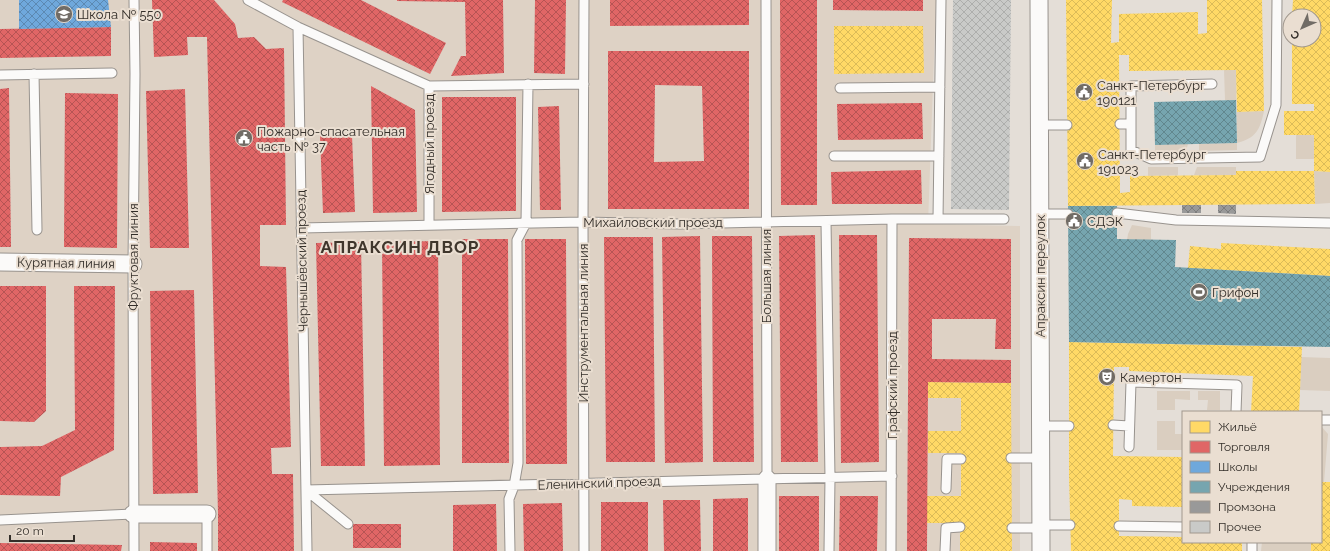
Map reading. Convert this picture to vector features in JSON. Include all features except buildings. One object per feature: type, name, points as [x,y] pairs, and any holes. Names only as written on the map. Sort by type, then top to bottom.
[{"type":"street","name":"Апраксин переулок","points":[[1039,0],[1041,551]]},
{"type":"street","name":"Курятная линия","points":[[0,262],[133,264]]},
{"type":"street","name":"Большая линия","points":[[767,479],[767,551]]},
{"type":"street","points":[[133,514],[207,514]]},
{"type":"lane","name":"Фруктовая линия","points":[[134,0],[134,551]]},
{"type":"lane","points":[[248,0],[298,27]]},
{"type":"lane","name":"Инструментальная линия","points":[[584,0],[584,551]]},
{"type":"lane","name":"Большая линия","points":[[766,0],[767,479]]},
{"type":"lane","points":[[938,219],[941,0]]},
{"type":"lane","points":[[1212,84],[1130,86],[1131,150],[1151,159],[1260,157],[1276,105],[1277,0]]},
{"type":"lane","name":"Ягодный проезд","points":[[298,27],[429,86],[428,225]]},
{"type":"lane","name":"Чернышёвский проезд","points":[[298,27],[307,551]]},
{"type":"lane","points":[[0,75],[112,73]]},
{"type":"lane","points":[[34,74],[37,230]]},
{"type":"lane","points":[[510,551],[509,499],[514,486],[518,463],[517,240],[526,223],[528,84]]},
{"type":"lane","points":[[429,86],[584,84]]},
{"type":"lane","points":[[840,88],[940,87]]},
{"type":"lane","points":[[1120,124],[1131,124]]},
{"type":"lane","points":[[1040,125],[1066,125]]},
{"type":"lane","points":[[834,156],[939,156]]},
{"type":"lane","points":[[1117,213],[1176,220],[1330,223]]},
{"type":"lane","points":[[1040,214],[1068,214]]},
{"type":"lane","name":"Михайловский проезд","points":[[301,228],[583,222],[680,224],[892,219],[1004,219]]},
{"type":"lane","name":"Графский проезд","points":[[891,551],[892,219]]},
{"type":"lane","points":[[826,221],[830,478],[829,551]]},
{"type":"lane","points":[[1129,447],[1131,382],[1237,385],[1236,411]]},
{"type":"lane","points":[[1040,426],[1069,426]]},
{"type":"lane","points":[[1113,426],[1129,426]]},
{"type":"lane","points":[[1011,458],[1041,458]]},
{"type":"lane","points":[[946,489],[947,459],[961,459]]},
{"type":"lane","name":"Еленинский проезд","points":[[306,490],[892,476]]},
{"type":"lane","points":[[306,490],[348,524]]},
{"type":"lane","points":[[0,520],[133,514]]},
{"type":"lane","points":[[207,514],[208,551]]},
{"type":"lane","points":[[1012,528],[1070,525]]},
{"type":"lane","points":[[1119,526],[1182,527]]},
{"type":"lane","points":[[945,551],[946,528],[960,528]]},
{"type":"shaded area","name":"АПРАКСИН ДВОР","points":[[0,0],[936,0],[928,224],[1020,226],[1020,551],[0,551]]},
{"type":"shaded area","points":[[1224,70],[1236,70],[1236,100],[1225,100]]},
{"type":"shaded area","points":[[1264,111],[1259,128],[1253,136],[1237,143],[1237,112]]},
{"type":"shaded area","points":[[1296,135],[1314,135],[1314,159],[1296,159]]},
{"type":"shaded area","points":[[1237,143],[1237,150],[1199,151],[1199,144]]},
{"type":"shaded area","points":[[1188,144],[1186,151],[1155,152],[1155,145]]},
{"type":"shaded area","points":[[1148,167],[1178,167],[1178,175],[1148,176]]},
{"type":"shaded area","points":[[1197,167],[1236,167],[1236,175],[1194,175]]},
{"type":"shaded area","points":[[1314,171],[1330,172],[1330,203],[1315,204]]},
{"type":"shaded area","points":[[1132,225],[1151,228],[1151,240],[1127,240]]},
{"type":"shaded area","points":[[1301,357],[1330,358],[1330,391],[1300,390]]},
{"type":"shaded area","points":[[1157,391],[1190,391],[1190,400],[1175,399],[1175,410],[1157,410]]},
{"type":"shaded area","points":[[1198,391],[1220,391],[1220,410],[1207,410],[1208,400],[1198,400]]},
{"type":"shaded area","points":[[1157,421],[1175,421],[1175,434],[1182,434],[1182,450],[1157,450]]},
{"type":"shaded area","points":[[1322,427],[1328,434],[1324,482],[1322,482]]},
{"type":"shaded area","points":[[1262,543],[1311,543],[1311,551],[1261,551]]},
{"type":"place","name":"Школа № 550","points":[[64,14]]},
{"type":"place","name":"Санкт-Петербург 190121","points":[[1084,92]]},
{"type":"place","name":"Пожарно-спасательная часть № 37","points":[[244,138]]},
{"type":"place","name":"Санкт-Петербург 191023","points":[[1085,161]]},
{"type":"place","name":"СДЭК","points":[[1074,221]]},
{"type":"place","name":"Грифон","points":[[1199,292]]},
{"type":"place","name":"Камертон","points":[[1107,377]]},
{"type":"district","name":"АПРАКСИН ДВОР","points":[[400,247]]}]
